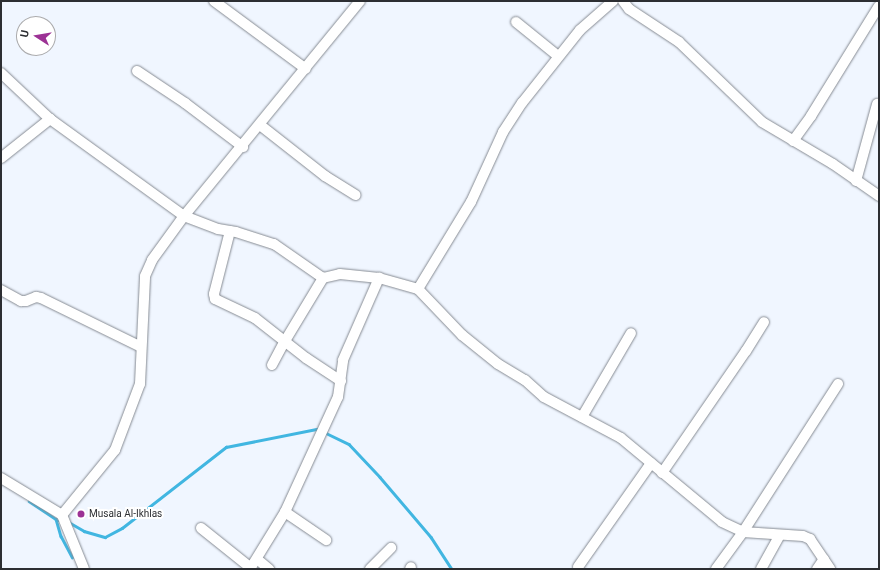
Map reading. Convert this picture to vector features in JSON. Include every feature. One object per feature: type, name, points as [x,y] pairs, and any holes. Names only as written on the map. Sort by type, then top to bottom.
[{"type":"street","points":[[214,1],[306,69]]},
{"type":"street","points":[[62,515],[115,450],[140,384],[146,270],[184,216],[243,147],[360,1]]},
{"type":"street","points":[[418,289],[471,202],[503,132],[558,56],[580,30],[612,1]]},
{"type":"street","points":[[622,1],[629,8],[679,42],[762,122],[879,196]]},
{"type":"street","points":[[793,141],[811,116],[879,6]]},
{"type":"street","points":[[516,22],[558,56]]},
{"type":"street","points":[[137,71],[185,102],[243,147]]},
{"type":"street","points":[[1,73],[50,119],[184,216],[218,229],[274,244],[323,278]]},
{"type":"street","points":[[856,181],[863,161],[877,104]]},
{"type":"street","points":[[1,158],[50,119]]},
{"type":"street","points":[[260,125],[325,176],[356,195]]},
{"type":"street","points":[[230,231],[214,294],[215,299],[255,318],[341,381]]},
{"type":"street","points":[[272,365],[323,278],[340,274],[379,278],[418,289],[462,335],[498,364],[525,380],[544,396],[621,438],[722,522],[743,532],[779,536],[803,536],[810,539],[830,569]]},
{"type":"street","points":[[201,528],[251,569],[285,512],[338,397],[343,360],[379,278]]},
{"type":"street","points":[[1,290],[21,301],[26,302],[36,297],[41,298],[141,347]]},
{"type":"street","points":[[662,473],[746,351],[764,322]]},
{"type":"street","points":[[582,417],[631,333]]},
{"type":"street","points":[[716,569],[743,532],[838,384]]},
{"type":"street","points":[[578,567],[650,463]]},
{"type":"street","points":[[1,478],[62,515],[84,569]]},
{"type":"street","points":[[285,512],[326,540]]},
{"type":"street","points":[[761,569],[779,536]]},
{"type":"street","points":[[370,569],[391,548]]},
{"type":"street","points":[[257,559],[269,569]]},
{"type":"street","points":[[817,569],[824,560]]},
{"type":"waterway","points":[[67,521],[84,531],[105,537],[122,528],[226,447],[317,429],[320,431]]},
{"type":"waterway","points":[[324,432],[349,444],[380,477],[431,537],[452,569]]},
{"type":"waterway","points":[[29,501],[56,519],[61,536],[72,557]]},
{"type":"waterway","points":[[57,521],[62,521]]},
{"type":"place","name":"Musala Al-Ikhlas","points":[[81,514]]}]
